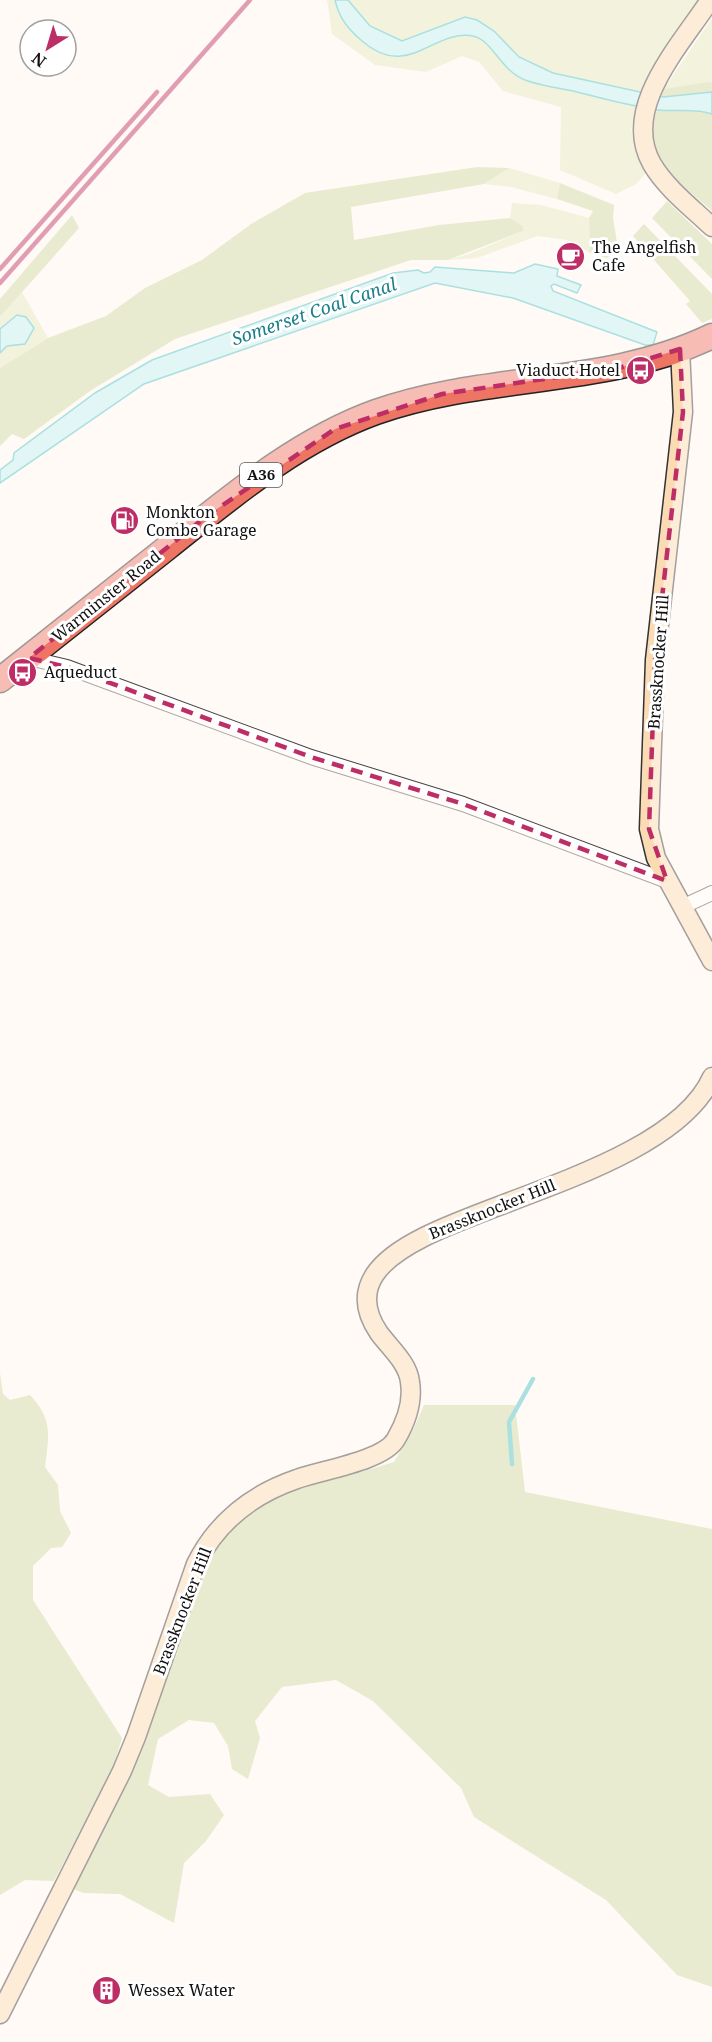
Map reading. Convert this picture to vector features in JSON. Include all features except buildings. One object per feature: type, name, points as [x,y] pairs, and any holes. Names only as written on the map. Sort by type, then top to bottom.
[{"type":"highway","name":"Warminster Road","points":[[0,680],[268,470],[335,429],[378,411],[442,394],[502,382],[599,371],[656,359],[681,360],[712,336]]},
{"type":"street","points":[[710,0],[664,69],[652,93],[644,116],[642,143],[662,178],[712,227]]},
{"type":"street","name":"Brassknocker Hill","points":[[681,360],[683,412],[655,660],[650,828],[656,858],[712,961]]},
{"type":"street","points":[[29,657],[67,667],[311,757],[463,804],[667,880]]},
{"type":"street","points":[[684,906],[712,893]]},
{"type":"street","name":"Brassknocker Hill","points":[[0,2014],[122,1771],[196,1564],[206,1544],[236,1512],[276,1487],[366,1458],[395,1442],[410,1406],[411,1382],[402,1362],[378,1332],[368,1311],[367,1290],[371,1277],[385,1262],[423,1237],[647,1143],[695,1106],[712,1077]]},
{"type":"highlighted area","points":[[680,349],[683,412],[655,660],[649,829],[667,881],[463,804],[311,757],[67,667],[29,658],[208,515],[335,429],[442,394],[619,368]]},
{"type":"green space","points":[[327,0],[702,0],[646,87],[631,130],[646,173],[636,184],[616,194],[560,170],[561,107],[503,91],[479,62],[462,56],[426,72],[375,65],[332,34]]},
{"type":"green space","points":[[712,18],[712,83],[664,89]]},
{"type":"green space","points":[[712,83],[712,211],[670,172],[656,148],[653,135],[655,117],[664,89]]},
{"type":"green space","points":[[477,167],[509,168],[484,184],[351,207],[354,240],[439,225],[510,218],[523,226],[523,231],[448,260],[411,260],[175,339],[90,391],[24,439],[12,434],[0,446],[0,368],[48,338],[106,316],[145,288],[202,260],[251,224],[305,193]]},
{"type":"green space","points":[[509,168],[560,183],[557,199],[511,187],[484,184]]},
{"type":"green space","points":[[560,183],[614,205],[613,218],[618,249],[607,258],[590,253],[589,218],[593,211],[557,199]]},
{"type":"green space","points":[[667,201],[712,244],[712,279],[652,218]]},
{"type":"green space","points":[[512,203],[541,205],[589,218],[590,253],[567,240],[537,236],[477,258],[448,260],[469,254],[523,231],[523,226],[510,218]]},
{"type":"green space","points":[[72,215],[79,228],[0,317],[0,299]]},
{"type":"green space","points":[[644,224],[712,294],[712,319],[702,323],[686,304],[690,301],[633,236]]},
{"type":"green space","points":[[22,292],[48,338],[0,368],[0,353],[6,346],[25,344],[17,315],[0,329],[0,317]]},
{"type":"green space","points":[[0,1373],[3,1394],[10,1400],[30,1395],[43,1412],[48,1428],[45,1467],[58,1485],[60,1511],[71,1533],[62,1547],[51,1548],[33,1566],[33,1600],[122,1738],[112,1771],[54,1881],[25,1880],[0,1895]]},
{"type":"green space","points":[[424,1405],[515,1405],[525,1492],[712,1529],[712,1987],[677,1975],[606,1900],[474,1817],[461,1788],[373,1701],[336,1680],[282,1687],[255,1721],[260,1738],[248,1779],[232,1769],[228,1746],[214,1723],[189,1720],[158,1739],[148,1785],[169,1797],[210,1794],[224,1815],[206,1841],[184,1863],[174,1923],[120,1894],[83,1893],[71,1888],[139,1754],[195,1591],[209,1559],[225,1533],[244,1515],[279,1496],[394,1462],[413,1430]]},
{"type":"water","points":[[335,0],[348,0],[370,26],[402,41],[465,17],[477,20],[494,31],[519,57],[553,73],[663,97],[712,92],[712,114],[647,108],[533,83],[511,71],[486,44],[473,36],[445,39],[407,55],[393,56],[378,52],[348,28]]},
{"type":"water","name":"Somerset Coal Canal","points":[[535,264],[558,269],[557,276],[581,285],[577,293],[554,284],[551,286],[553,291],[657,332],[653,345],[645,345],[513,298],[435,283],[144,384],[0,483],[0,470],[13,460],[14,453],[95,393],[152,360],[393,273],[418,270],[424,273],[430,272],[435,267],[514,273]]},
{"type":"water","points":[[17,315],[26,317],[34,328],[25,344],[7,346],[0,353],[0,329]]},
{"type":"waterway","points":[[512,1464],[509,1422],[533,1379]]},
{"type":"railway","points":[[0,283],[250,0]]},
{"type":"railway","points":[[0,269],[157,92]]},
{"type":"place","name":"The Angelfish Cafe","points":[[571,256]]},
{"type":"place","name":"Viaduct Hotel","points":[[641,370]]},
{"type":"place","name":"Monkton Combe Garage","points":[[125,521]]},
{"type":"place","name":"Aqueduct","points":[[23,672]]},
{"type":"place","name":"Wessex Water","points":[[107,1990]]}]
